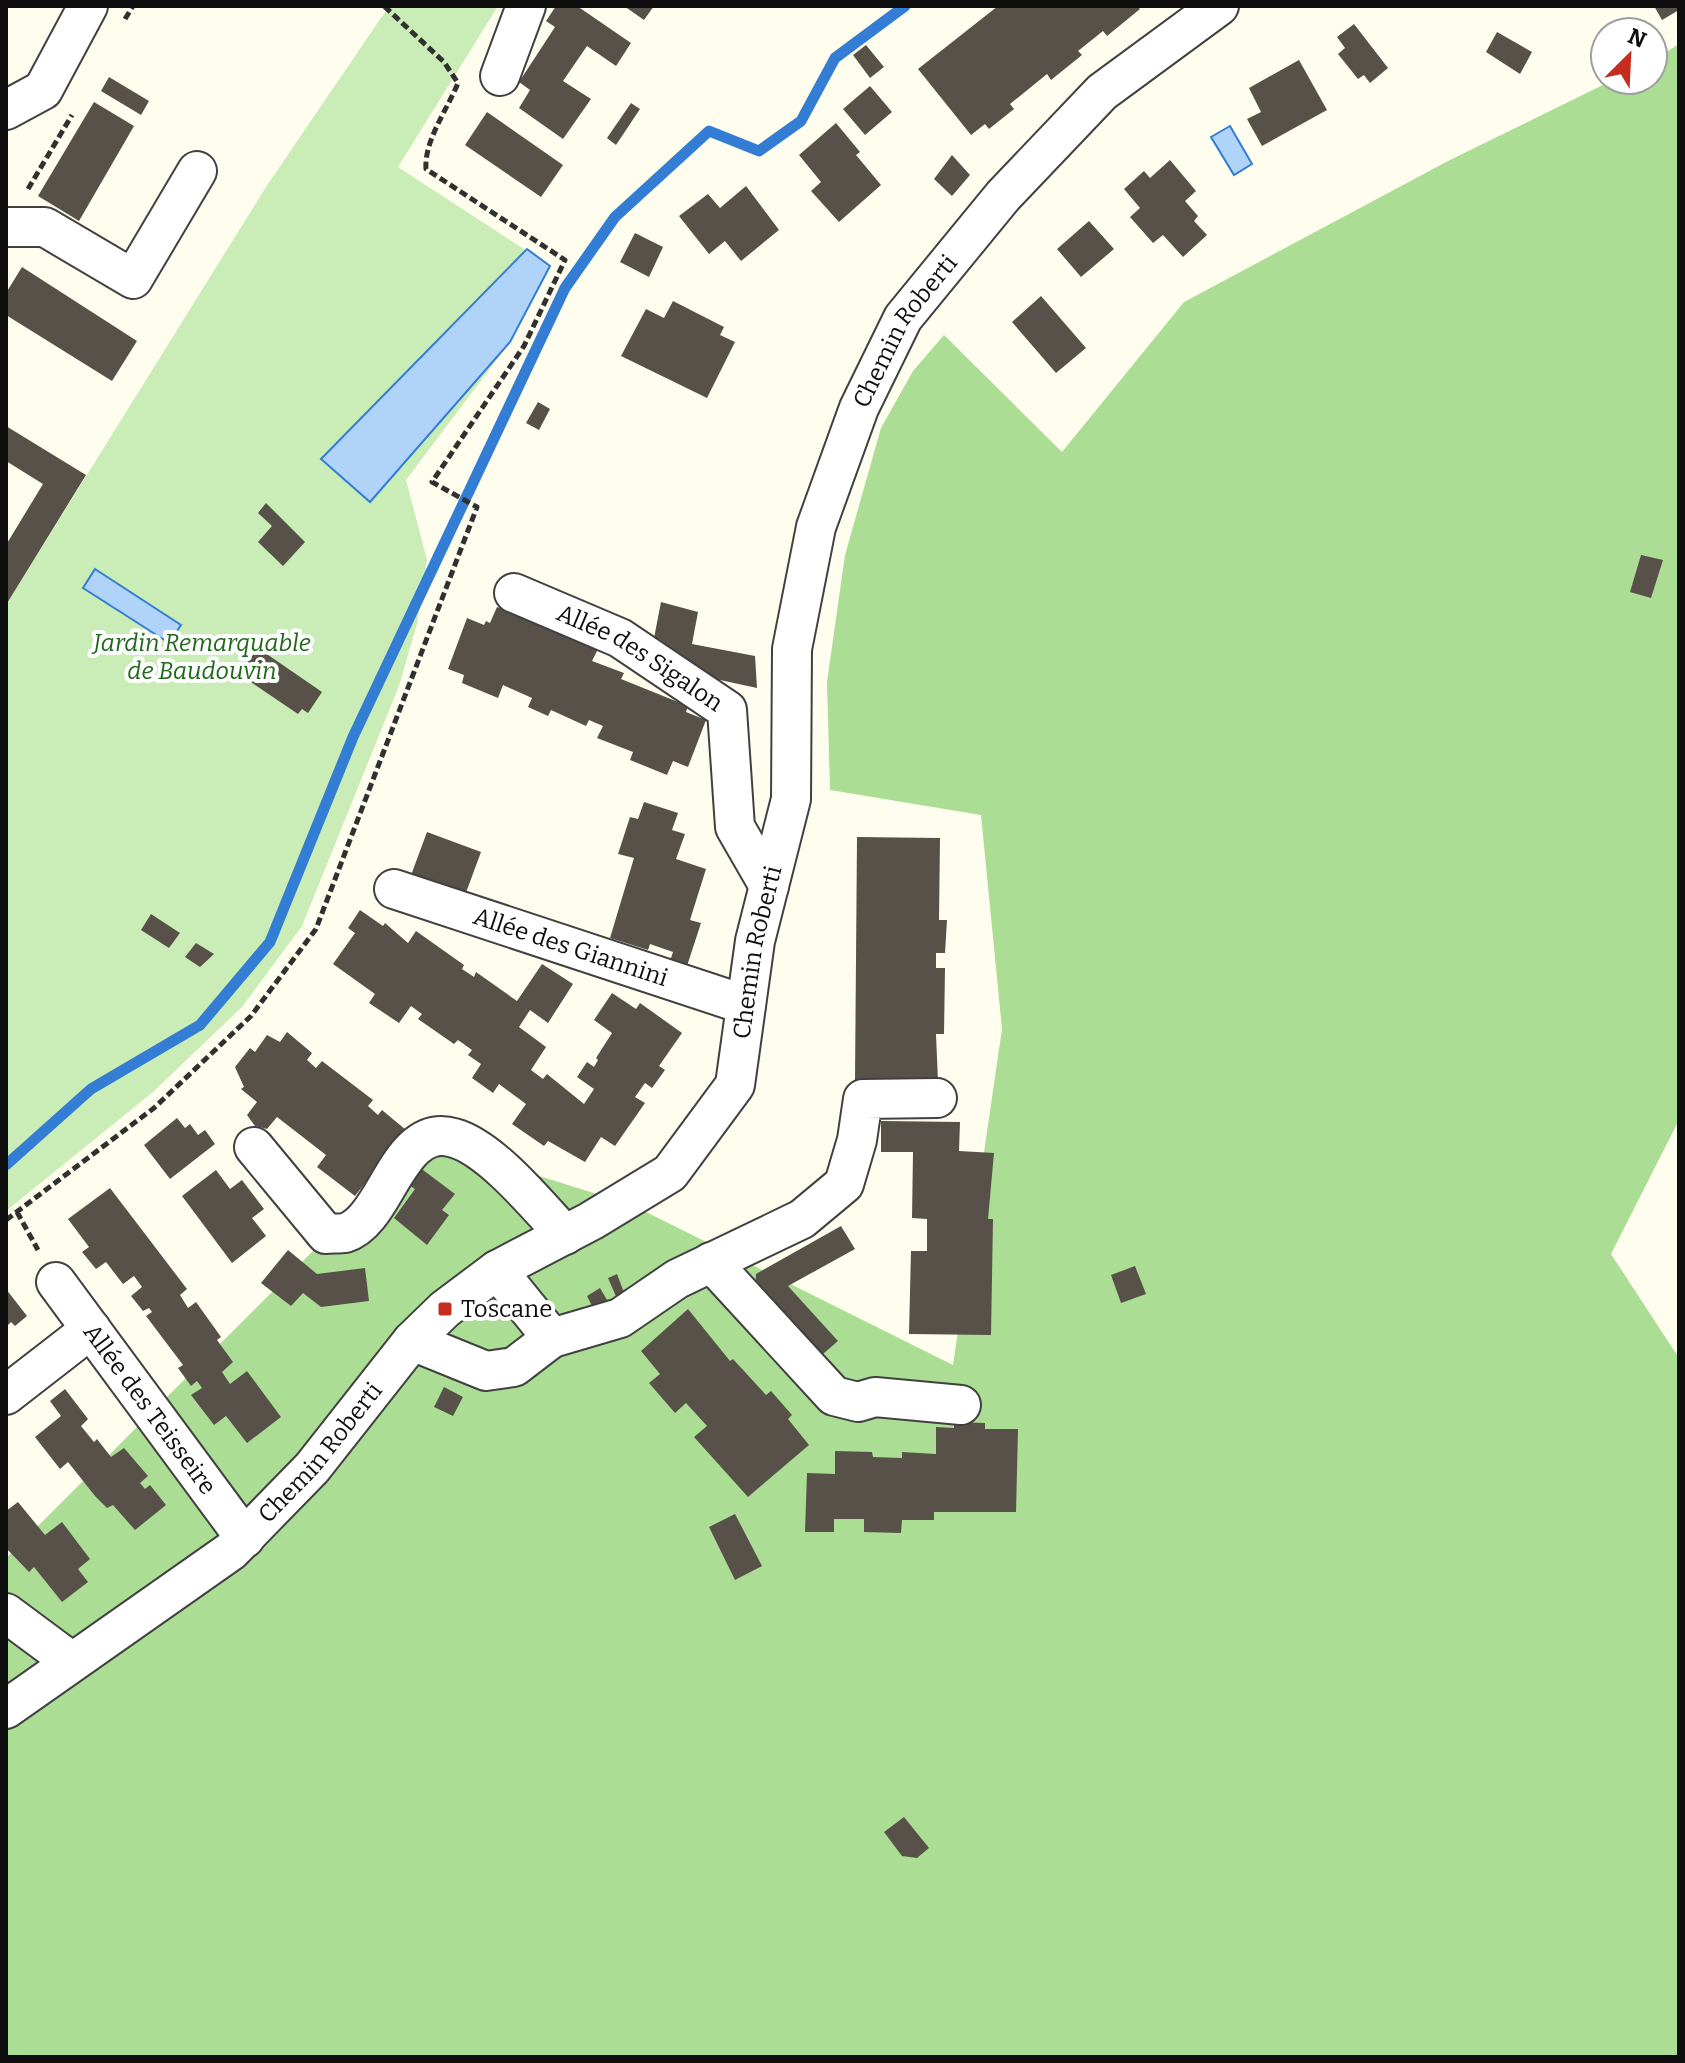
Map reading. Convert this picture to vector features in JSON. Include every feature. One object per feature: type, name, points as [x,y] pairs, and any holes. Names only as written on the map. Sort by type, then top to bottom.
[{"type":"street","points":[[6,110],[43,90],[88,6]]},
{"type":"street","points":[[500,76],[526,6]]},
{"type":"street","name":"Chemin Roberti","points":[[6,1709],[231,1551],[312,1468],[412,1341],[457,1299],[497,1270],[565,1235],[670,1173],[735,1085],[755,941],[791,799],[792,649],[816,527],[859,408],[903,318],[1003,196],[1102,92],[1219,6]]},
{"type":"street","points":[[6,227],[45,227],[133,279],[197,171]]},
{"type":"street","name":"Allée des Sigalon","points":[[514,593],[620,638],[727,710],[735,827],[769,886]]},
{"type":"street","name":"Allée des Giannini","points":[[394,889],[746,1005]]},
{"type":"street","points":[[412,1341],[486,1371],[514,1367],[552,1338],[620,1318],[677,1279],[802,1219],[844,1184],[857,1140],[863,1099],[937,1098]]},
{"type":"street","points":[[254,1147],[326,1234],[347,1232],[367,1215],[412,1149],[437,1136],[456,1138],[503,1170],[565,1235]]},
{"type":"street","points":[[711,1262],[834,1396],[858,1402],[875,1397],[961,1405]]},
{"type":"street","points":[[497,1270],[552,1338]]},
{"type":"street","name":"Allée des Teisseire","points":[[56,1282],[245,1538]]},
{"type":"street","points":[[6,1395],[91,1329]]},
{"type":"street","points":[[6,1613],[72,1662]]},
{"type":"path","points":[[6,1220],[176,1087],[251,1016],[316,929],[477,507],[432,482],[524,346],[565,260],[426,169],[425,150],[445,118],[458,83],[444,62],[384,6]]},
{"type":"green space","name":"Jardin Remarquable de Baudouvin","points":[[389,6],[498,6],[398,167],[550,266],[510,342],[406,480],[427,560],[417,624],[399,686],[302,926],[242,1007],[153,1092],[6,1211],[6,605],[266,187]]},
{"type":"green space","points":[[1679,44],[1679,1120],[1611,1254],[1679,1358],[1679,2057],[6,2057],[6,1558],[424,1140],[632,1205],[953,1365],[1002,1029],[981,815],[830,790],[827,682],[845,555],[881,428],[913,371],[944,335],[1062,452],[1184,302],[1448,161],[1589,92],[1589,96],[1669,96],[1669,50]]},
{"type":"water","points":[[1230,126],[1252,164],[1234,175],[1211,137]]},
{"type":"water","points":[[527,249],[550,266],[510,342],[370,502],[321,459]]},
{"type":"water","points":[[95,569],[181,625],[169,643],[83,588]]},
{"type":"building","points":[[556,6],[577,6],[631,43],[616,66],[587,46],[563,81],[591,99],[563,139],[519,108],[530,90],[519,82],[555,27],[546,21]]},
{"type":"building","points":[[624,6],[654,6],[644,20]]},
{"type":"building","points":[[998,6],[1137,6],[1140,9],[1107,36],[1103,31],[1078,51],[1082,55],[1051,80],[1047,74],[1010,104],[1014,109],[989,129],[985,124],[971,135],[918,69]]},
{"type":"building","points":[[1654,6],[1679,6],[1679,10],[1669,16],[1660,16]]},
{"type":"building","points":[[1354,24],[1388,68],[1370,83],[1364,75],[1358,79],[1338,54],[1345,48],[1337,37]]},
{"type":"building","points":[[1497,32],[1532,52],[1520,74],[1486,52]]},
{"type":"building","points":[[866,45],[884,67],[870,78],[853,55]]},
{"type":"building","points":[[1299,60],[1327,110],[1262,146],[1247,119],[1261,112],[1249,88]]},
{"type":"building","points":[[109,77],[149,101],[141,115],[101,91]]},
{"type":"building","points":[[870,86],[892,112],[865,135],[843,109]]},
{"type":"building","points":[[94,102],[134,126],[79,221],[38,196]]},
{"type":"building","points":[[631,103],[640,109],[616,145],[607,138]]},
{"type":"building","points":[[487,112],[563,165],[541,197],[465,145]]},
{"type":"building","points":[[836,123],[860,152],[856,155],[881,185],[839,222],[811,191],[821,182],[799,155]]},
{"type":"building","points":[[952,155],[970,175],[952,196],[934,179]]},
{"type":"building","points":[[1170,160],[1196,191],[1185,201],[1198,216],[1194,221],[1207,235],[1183,257],[1163,235],[1153,243],[1130,217],[1140,208],[1124,189],[1144,171],[1150,178]]},
{"type":"building","points":[[746,186],[779,230],[741,261],[725,241],[709,254],[679,216],[708,194],[720,208]]},
{"type":"building","points":[[1089,221],[1114,249],[1081,277],[1057,249]]},
{"type":"building","points":[[635,233],[663,247],[649,277],[620,262]]},
{"type":"building","points":[[22,267],[137,341],[112,381],[6,315],[6,293]]},
{"type":"building","points":[[1041,296],[1086,348],[1056,373],[1012,322]]},
{"type":"building","points":[[673,301],[724,327],[720,335],[735,342],[707,398],[621,356],[646,309],[664,318]]},
{"type":"building","points":[[538,402],[550,409],[539,430],[526,423]]},
{"type":"building","points":[[6,426],[86,475],[6,605],[6,545],[43,484],[6,461]]},
{"type":"building","points":[[266,503],[305,542],[283,566],[258,542],[272,526],[258,513]]},
{"type":"building","points":[[1641,555],[1663,560],[1651,598],[1630,592]]},
{"type":"building","points":[[661,602],[698,612],[692,644],[755,656],[757,688],[697,675],[658,657],[661,640],[654,638]]},
{"type":"building","points":[[497,607],[599,647],[592,661],[624,673],[621,679],[688,706],[686,712],[706,720],[688,767],[673,761],[667,775],[630,760],[633,752],[597,738],[603,726],[589,720],[586,726],[551,710],[548,716],[528,707],[532,698],[503,685],[498,698],[462,683],[464,675],[448,669],[467,618],[484,625],[486,621],[490,623]]},
{"type":"building","points":[[258,648],[322,692],[308,713],[302,709],[298,714],[239,674]]},
{"type":"building","points":[[644,802],[678,813],[672,830],[685,834],[676,859],[706,869],[690,920],[701,923],[687,966],[670,961],[673,952],[650,944],[648,950],[610,938],[634,858],[618,854],[630,817],[638,819]]},
{"type":"building","points":[[427,832],[481,852],[464,898],[410,878]]},
{"type":"building","points":[[857,837],[940,838],[939,920],[947,920],[945,953],[936,953],[936,968],[945,968],[944,1034],[936,1034],[938,1082],[855,1081]]},
{"type":"building","points":[[360,910],[383,926],[385,923],[408,943],[416,931],[464,965],[462,969],[474,977],[476,972],[517,1001],[542,964],[573,984],[548,1023],[530,1010],[519,1027],[546,1047],[531,1070],[543,1079],[547,1074],[584,1104],[594,1089],[577,1077],[587,1062],[594,1067],[596,1058],[612,1033],[594,1020],[612,993],[636,1009],[640,1003],[682,1033],[659,1066],[665,1070],[652,1088],[645,1083],[635,1097],[645,1103],[615,1146],[601,1137],[585,1162],[548,1141],[544,1146],[512,1124],[526,1104],[499,1084],[493,1093],[472,1078],[481,1064],[468,1055],[472,1050],[458,1040],[454,1044],[418,1019],[422,1014],[411,1006],[399,1023],[369,1003],[375,994],[333,964],[355,933],[348,928]]},
{"type":"building","points":[[151,914],[180,933],[169,948],[141,930]]},
{"type":"building","points":[[196,943],[214,954],[200,967],[185,957]]},
{"type":"building","points":[[287,1032],[312,1053],[307,1060],[316,1068],[322,1061],[373,1100],[368,1106],[378,1115],[382,1110],[406,1130],[355,1196],[317,1167],[326,1155],[277,1117],[267,1129],[255,1126],[247,1115],[257,1102],[241,1089],[244,1087],[235,1067],[250,1048],[255,1052],[267,1035],[280,1042]]},
{"type":"building","points":[[177,1118],[185,1128],[190,1124],[198,1135],[205,1130],[215,1144],[170,1179],[144,1145]]},
{"type":"building","points":[[881,1121],[960,1122],[959,1151],[994,1153],[988,1219],[993,1219],[991,1335],[909,1334],[911,1251],[927,1251],[927,1219],[912,1218],[913,1152],[881,1152]]},
{"type":"building","points":[[419,1167],[455,1194],[442,1210],[449,1215],[427,1245],[394,1218],[415,1189],[406,1183]]},
{"type":"building","points":[[216,1170],[230,1189],[242,1180],[264,1209],[252,1218],[266,1236],[232,1263],[182,1196]]},
{"type":"building","points":[[110,1188],[187,1289],[180,1295],[188,1308],[196,1302],[221,1337],[217,1340],[233,1362],[222,1372],[230,1384],[247,1371],[281,1417],[247,1443],[226,1416],[214,1425],[191,1395],[202,1388],[197,1381],[191,1386],[178,1368],[183,1365],[146,1316],[152,1312],[149,1308],[143,1311],[131,1296],[142,1287],[134,1276],[123,1284],[106,1262],[96,1269],[82,1252],[89,1247],[68,1219]]},
{"type":"building","points":[[841,1226],[855,1249],[788,1286],[838,1341],[817,1359],[755,1290],[756,1274]]},
{"type":"building","points":[[288,1250],[317,1274],[365,1268],[369,1301],[321,1307],[303,1293],[291,1306],[261,1283]]},
{"type":"building","points":[[1135,1266],[1146,1294],[1121,1303],[1111,1275]]},
{"type":"building","points":[[617,1274],[626,1298],[618,1301],[608,1278]]},
{"type":"building","points":[[600,1288],[610,1305],[595,1312],[587,1296]]},
{"type":"building","points":[[6,1289],[27,1316],[15,1326],[11,1322],[6,1327]]},
{"type":"building","points":[[688,1309],[730,1361],[733,1359],[766,1395],[771,1391],[792,1415],[788,1419],[809,1445],[748,1497],[694,1437],[707,1426],[686,1403],[675,1413],[649,1383],[660,1374],[641,1351]]},
{"type":"building","points":[[444,1387],[463,1397],[453,1416],[434,1407]]},
{"type":"building","points":[[65,1389],[88,1419],[81,1426],[94,1442],[97,1439],[111,1457],[124,1448],[148,1476],[140,1483],[145,1489],[150,1485],[166,1505],[135,1530],[113,1505],[107,1508],[95,1496],[68,1462],[60,1469],[35,1437],[61,1416],[50,1401]]},
{"type":"building","points":[[954,1422],[985,1423],[985,1429],[1018,1429],[1016,1512],[934,1512],[934,1520],[902,1520],[901,1533],[864,1532],[864,1519],[834,1519],[834,1532],[805,1532],[807,1473],[835,1474],[835,1451],[872,1452],[873,1457],[902,1458],[902,1452],[936,1454],[936,1427],[954,1428]]},
{"type":"building","points":[[18,1502],[45,1535],[62,1522],[90,1559],[78,1569],[88,1582],[62,1602],[34,1567],[29,1572],[6,1548],[6,1511]]},
{"type":"building","points":[[735,1514],[762,1566],[735,1580],[709,1527]]},
{"type":"building","points":[[904,1817],[929,1848],[917,1858],[902,1856],[884,1832]]},
{"type":"waterway","points":[[6,1165],[91,1089],[200,1025],[270,942],[353,737],[565,288],[615,217],[709,131],[759,151],[801,121],[835,58],[905,6]]},
{"type":"place","name":"Toscane","points":[[445,1309]]}]
